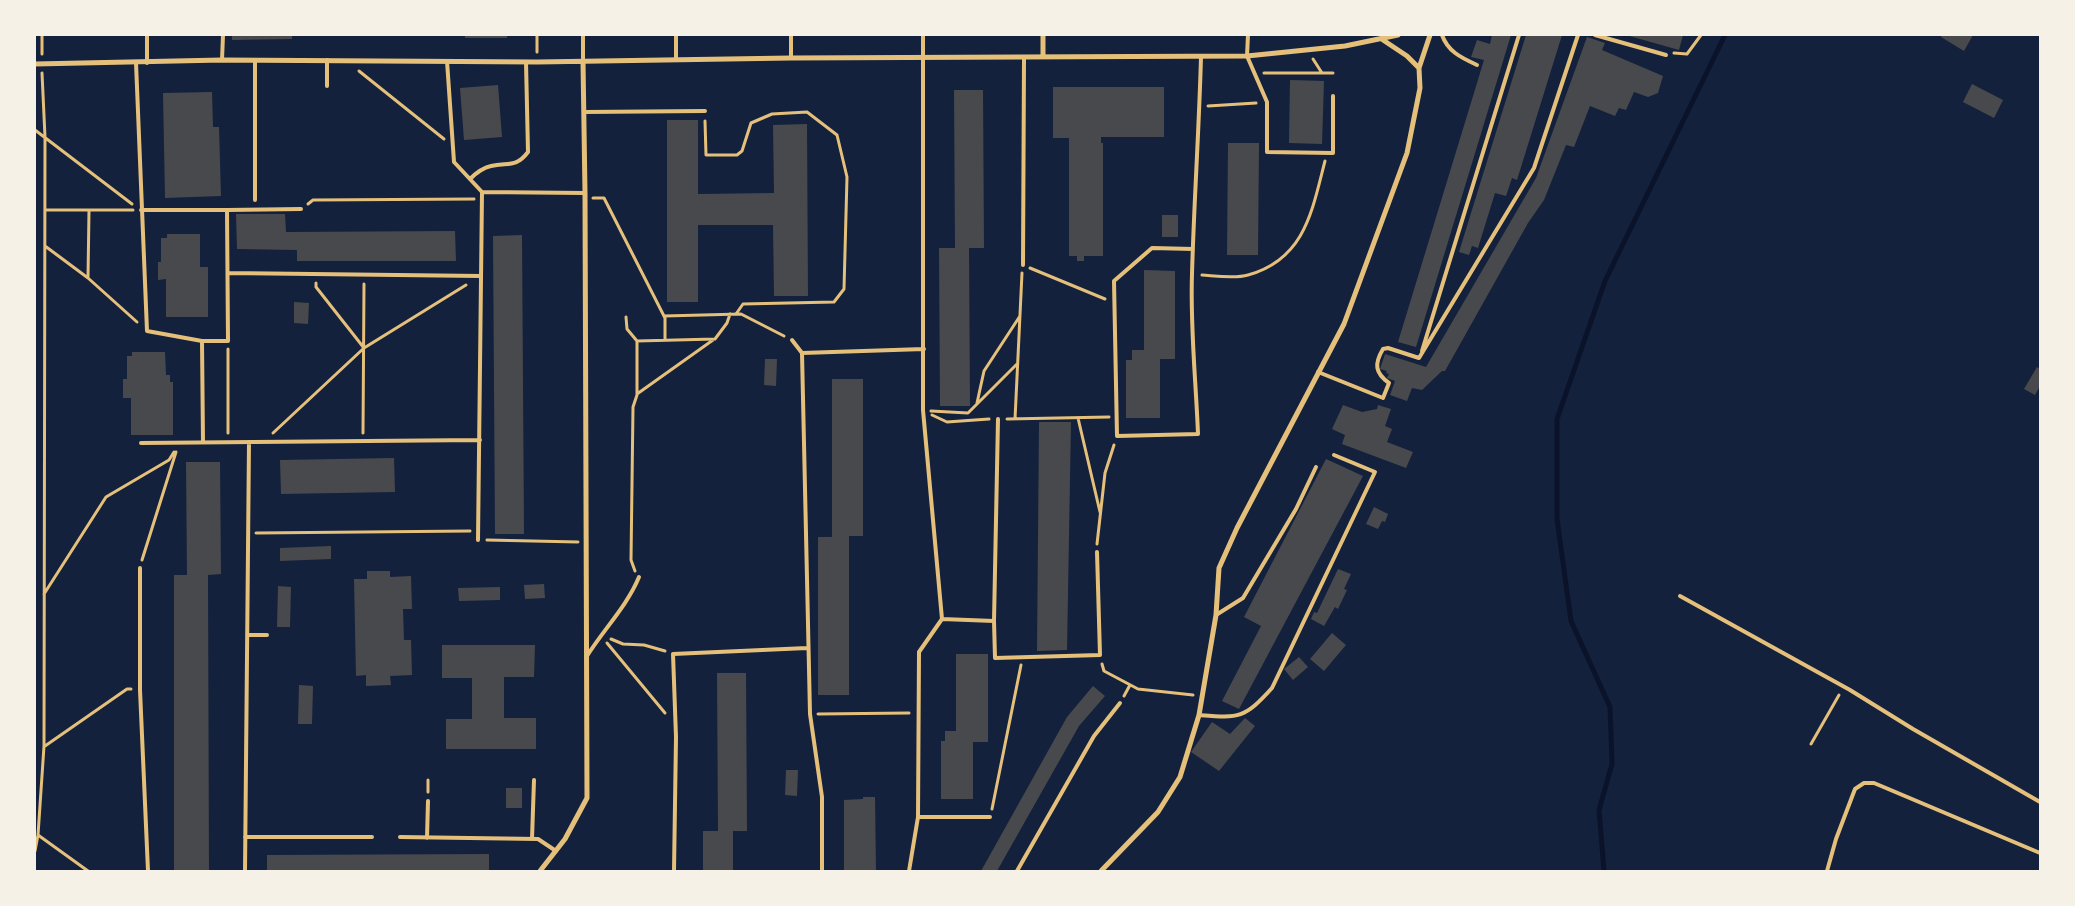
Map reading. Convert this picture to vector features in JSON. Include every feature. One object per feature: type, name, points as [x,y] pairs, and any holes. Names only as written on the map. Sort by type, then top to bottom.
[{"type":"street","points":[[1043,35],[1043,57]]},
{"type":"street","points":[[35,64],[222,60],[537,62],[791,58],[1201,57],[1247,56],[1345,46],[1383,40],[1398,35]]},
{"type":"street","points":[[1102,871],[1158,812],[1180,776],[1199,715],[1216,615],[1220,568],[1236,528],[1344,324],[1407,153],[1420,88],[1419,68],[1430,35]]},
{"type":"street","points":[[1383,40],[1407,56],[1419,68]]},
{"type":"street","points":[[540,871],[565,839],[587,798],[583,61]]},
{"type":"lane","points":[[147,35],[147,63]]},
{"type":"lane","points":[[222,60],[223,35]]},
{"type":"lane","points":[[583,35],[583,61]]},
{"type":"lane","points":[[676,35],[676,59]]},
{"type":"lane","points":[[791,35],[791,58]]},
{"type":"lane","points":[[909,871],[918,817],[919,652],[942,619],[923,410],[923,35]]},
{"type":"lane","points":[[1248,35],[1247,56],[1267,102],[1267,152],[1333,153],[1333,96]]},
{"type":"lane","points":[[1442,35],[1444,43],[1456,56],[1477,65]]},
{"type":"lane","points":[[1420,358],[1519,35]]},
{"type":"lane","points":[[1420,358],[1534,168],[1578,35]]},
{"type":"lane","points":[[1595,35],[1666,55]]},
{"type":"lane","points":[[1193,249],[1152,248],[1114,281],[1117,436],[1198,434],[1192,275],[1201,57]]},
{"type":"lane","points":[[1023,265],[1024,58]]},
{"type":"lane","points":[[255,60],[255,200]]},
{"type":"lane","points":[[327,60],[327,86]]},
{"type":"lane","points":[[448,61],[454,162],[482,192],[478,540]]},
{"type":"lane","points":[[470,179],[478,171],[490,166],[513,164],[522,160],[528,152],[526,62]]},
{"type":"lane","points":[[136,63],[146,331],[202,341],[228,341],[227,210]]},
{"type":"lane","points":[[584,112],[705,111]]},
{"type":"lane","points":[[482,192],[585,195]]},
{"type":"lane","points":[[141,210],[301,209]]},
{"type":"lane","points":[[228,273],[481,276]]},
{"type":"lane","points":[[792,340],[802,353],[810,714],[822,797],[822,871]]},
{"type":"lane","points":[[202,341],[202,442]]},
{"type":"lane","points":[[1318,372],[1383,398],[1389,383],[1378,374],[1376,366],[1383,350],[1388,348],[1420,358]]},
{"type":"lane","points":[[802,353],[924,349]]},
{"type":"lane","points":[[998,419],[995,658],[1100,655],[1096,552]]},
{"type":"lane","points":[[141,443],[480,440]]},
{"type":"lane","points":[[245,871],[249,442]]},
{"type":"lane","points":[[1199,715],[1238,716],[1258,704],[1272,688],[1375,472],[1334,455]]},
{"type":"lane","points":[[1216,615],[1243,598],[1296,509],[1316,467]]},
{"type":"lane","points":[[140,568],[140,690],[148,871]]},
{"type":"lane","points":[[586,658],[600,635],[632,595],[639,577]]},
{"type":"lane","points":[[1680,596],[1844,686],[1913,730],[2040,802]]},
{"type":"lane","points":[[942,619],[994,621]]},
{"type":"lane","points":[[247,635],[267,635]]},
{"type":"lane","points":[[674,871],[675,725],[673,654],[808,648]]},
{"type":"lane","points":[[1017,871],[1094,736],[1120,703]]},
{"type":"lane","points":[[532,839],[534,780]]},
{"type":"lane","points":[[1827,871],[1836,839],[1855,789],[1864,783],[1874,783],[2040,853]]},
{"type":"lane","points":[[426,838],[428,801]]},
{"type":"lane","points":[[918,817],[990,817]]},
{"type":"lane","points":[[245,837],[372,837]]},
{"type":"lane","points":[[400,837],[538,839],[556,851]]},
{"type":"path","points":[[35,851],[38,834],[44,746],[45,137],[42,35]]},
{"type":"path","points":[[537,35],[537,62]]},
{"type":"path","points":[[1678,52],[1687,54],[1701,35]]},
{"type":"path","points":[[1306,50],[1322,73]]},
{"type":"path","points":[[346,60],[454,147]]},
{"type":"path","points":[[1254,73],[1333,73]]},
{"type":"path","points":[[1200,106],[1267,102]]},
{"type":"path","points":[[705,111],[706,155],[737,155],[742,151],[751,123],[772,114],[807,112],[837,136],[847,178],[844,289],[834,302],[743,304],[736,314]]},
{"type":"path","points":[[35,130],[141,210]]},
{"type":"path","points":[[1192,275],[1247,276],[1281,261],[1296,246],[1314,204],[1327,153]]},
{"type":"path","points":[[585,195],[604,198],[663,316],[665,340]]},
{"type":"path","points":[[301,209],[313,200],[482,198]]},
{"type":"path","points":[[45,210],[141,210]]},
{"type":"path","points":[[88,278],[89,211]]},
{"type":"path","points":[[44,246],[88,278],[146,331]]},
{"type":"path","points":[[1015,419],[1023,265],[1115,304]]},
{"type":"path","points":[[315,275],[316,287],[364,348]]},
{"type":"path","points":[[363,441],[364,275]]},
{"type":"path","points":[[264,442],[364,348],[481,276]]},
{"type":"path","points":[[637,395],[715,338],[727,323],[730,314]]},
{"type":"path","points":[[663,316],[741,314],[792,340]]},
{"type":"path","points":[[976,405],[984,371],[1020,315]]},
{"type":"path","points":[[626,317],[626,329],[637,340],[715,338]]},
{"type":"path","points":[[637,340],[637,395],[633,407],[631,560],[639,577]]},
{"type":"path","points":[[228,341],[228,442]]},
{"type":"path","points":[[923,410],[968,413],[1018,363]]},
{"type":"path","points":[[923,410],[947,422],[1117,417]]},
{"type":"path","points":[[1078,418],[1100,515]]},
{"type":"path","points":[[1096,552],[1105,473],[1117,436]]},
{"type":"path","points":[[44,594],[106,497],[169,460],[180,442]]},
{"type":"path","points":[[140,568],[180,442]]},
{"type":"path","points":[[248,533],[479,531]]},
{"type":"path","points":[[478,540],[573,542]]},
{"type":"path","points":[[600,635],[623,644],[644,645],[673,654]]},
{"type":"path","points":[[600,635],[675,725]]},
{"type":"path","points":[[1100,655],[1104,672],[1138,689],[1201,695]]},
{"type":"path","points":[[990,817],[1022,658]]},
{"type":"path","points":[[1811,744],[1844,686]]},
{"type":"path","points":[[44,746],[127,689],[140,690]]},
{"type":"path","points":[[810,714],[920,713]]},
{"type":"path","points":[[38,834],[88,871]]},
{"type":"building","points":[[232,35],[292,35],[292,39],[232,40]]},
{"type":"building","points":[[465,35],[507,35],[507,38],[465,38]]},
{"type":"building","points":[[1492,35],[1511,35],[1416,347],[1398,342],[1484,60],[1471,57],[1477,40],[1490,44]]},
{"type":"building","points":[[1526,35],[1562,35],[1517,180],[1512,178],[1506,196],[1495,193],[1478,248],[1472,246],[1469,255],[1459,252]]},
{"type":"building","points":[[1626,35],[1683,35],[1679,50]]},
{"type":"building","points":[[1942,35],[1973,35],[1964,51],[1941,37]]},
{"type":"building","points":[[1587,37],[1605,43],[1602,50],[1663,76],[1658,93],[1648,97],[1634,92],[1626,110],[1619,108],[1615,116],[1590,106],[1574,147],[1566,145],[1544,200],[1528,223],[1445,371],[1442,371],[1422,390],[1412,388],[1407,401],[1390,395],[1395,381],[1387,378],[1389,374],[1386,373],[1387,371],[1380,369],[1385,354],[1426,367],[1536,178]]},
{"type":"building","points":[[1290,80],[1324,81],[1322,144],[1289,143]]},
{"type":"building","points":[[1972,84],[2003,100],[1994,118],[1963,102]]},
{"type":"building","points":[[498,85],[502,137],[464,140],[460,88]]},
{"type":"building","points":[[1053,87],[1164,87],[1164,137],[1101,137],[1101,143],[1103,143],[1103,256],[1084,256],[1084,261],[1077,261],[1077,256],[1069,256],[1069,138],[1053,138]]},
{"type":"building","points":[[954,90],[983,90],[984,248],[969,248],[970,406],[940,406],[939,248],[955,248]]},
{"type":"building","points":[[212,92],[213,127],[219,127],[221,196],[165,198],[163,93]]},
{"type":"building","points":[[667,120],[698,120],[698,194],[774,193],[773,125],[807,124],[808,296],[774,296],[773,225],[698,225],[698,302],[667,302]]},
{"type":"building","points":[[1228,143],[1259,143],[1258,255],[1227,255]]},
{"type":"building","points":[[236,214],[285,214],[286,232],[455,231],[456,261],[297,261],[297,250],[237,249]]},
{"type":"building","points":[[1162,215],[1178,215],[1178,237],[1162,237]]},
{"type":"building","points":[[167,234],[200,234],[200,267],[208,267],[208,317],[166,317],[166,279],[158,280],[158,262],[161,262],[161,238],[167,238]]},
{"type":"building","points":[[522,235],[524,534],[495,534],[493,236]]},
{"type":"building","points":[[1144,270],[1175,271],[1175,359],[1160,359],[1160,418],[1126,418],[1126,360],[1132,360],[1132,350],[1144,350]]},
{"type":"building","points":[[294,302],[309,303],[308,324],[294,323]]},
{"type":"building","points":[[132,352],[165,352],[166,375],[170,375],[170,382],[173,382],[173,435],[131,435],[131,398],[123,398],[123,379],[127,379],[127,356],[132,356]]},
{"type":"building","points":[[765,359],[777,359],[776,386],[764,385]]},
{"type":"building","points":[[2037,367],[2040,369],[2040,386],[2035,395],[2024,389]]},
{"type":"building","points":[[832,379],[863,379],[863,536],[849,536],[849,695],[818,695],[818,537],[832,537]]},
{"type":"building","points":[[1343,405],[1362,412],[1377,409],[1378,405],[1391,409],[1385,426],[1392,429],[1387,442],[1413,452],[1406,468],[1342,444],[1345,435],[1332,429]]},
{"type":"building","points":[[1039,422],[1071,422],[1067,650],[1037,651]]},
{"type":"building","points":[[394,458],[395,492],[281,494],[280,460]]},
{"type":"building","points":[[1326,459],[1363,476],[1239,709],[1222,701],[1261,626],[1244,617]]},
{"type":"building","points":[[186,462],[220,462],[221,574],[208,575],[209,871],[174,871],[174,575],[187,575]]},
{"type":"building","points":[[1374,507],[1388,514],[1385,522],[1382,521],[1378,529],[1366,524]]},
{"type":"building","points":[[331,546],[331,559],[280,561],[280,548]]},
{"type":"building","points":[[1338,569],[1351,574],[1344,589],[1347,590],[1338,609],[1335,607],[1324,626],[1311,619],[1314,612],[1317,613]]},
{"type":"building","points":[[367,571],[390,571],[390,577],[411,576],[412,609],[403,609],[404,640],[411,640],[412,675],[390,676],[391,685],[366,686],[366,675],[356,676],[354,579],[367,579]]},
{"type":"building","points":[[544,584],[545,598],[525,599],[524,585]]},
{"type":"building","points":[[278,586],[291,587],[290,627],[277,627]]},
{"type":"building","points":[[500,587],[500,600],[459,601],[458,588]]},
{"type":"building","points":[[1332,633],[1346,645],[1324,671],[1310,659]]},
{"type":"building","points":[[442,645],[535,645],[534,677],[504,677],[504,718],[536,718],[536,749],[446,749],[446,719],[472,719],[472,678],[442,678]]},
{"type":"building","points":[[956,654],[988,654],[988,742],[973,742],[973,799],[941,799],[941,741],[945,741],[945,731],[956,731]]},
{"type":"building","points":[[1299,657],[1308,667],[1293,680],[1284,669]]},
{"type":"building","points":[[717,673],[746,673],[747,831],[733,831],[733,871],[703,871],[703,831],[718,831]]},
{"type":"building","points":[[299,685],[313,686],[312,724],[298,724]]},
{"type":"building","points":[[1093,686],[1105,696],[1079,726],[997,871],[981,871],[1067,717]]},
{"type":"building","points":[[1245,718],[1255,726],[1219,771],[1191,752],[1212,722],[1230,734]]},
{"type":"building","points":[[786,770],[798,770],[797,796],[785,795]]},
{"type":"building","points":[[506,788],[522,788],[522,808],[506,808]]},
{"type":"building","points":[[863,797],[875,797],[876,871],[844,871],[844,800],[863,799]]},
{"type":"building","points":[[489,854],[489,871],[267,871],[267,855]]},
{"type":"waterway","points":[[1604,871],[1599,810],[1612,764],[1610,707],[1571,621],[1557,519],[1557,419],[1605,281],[1725,35]]}]
